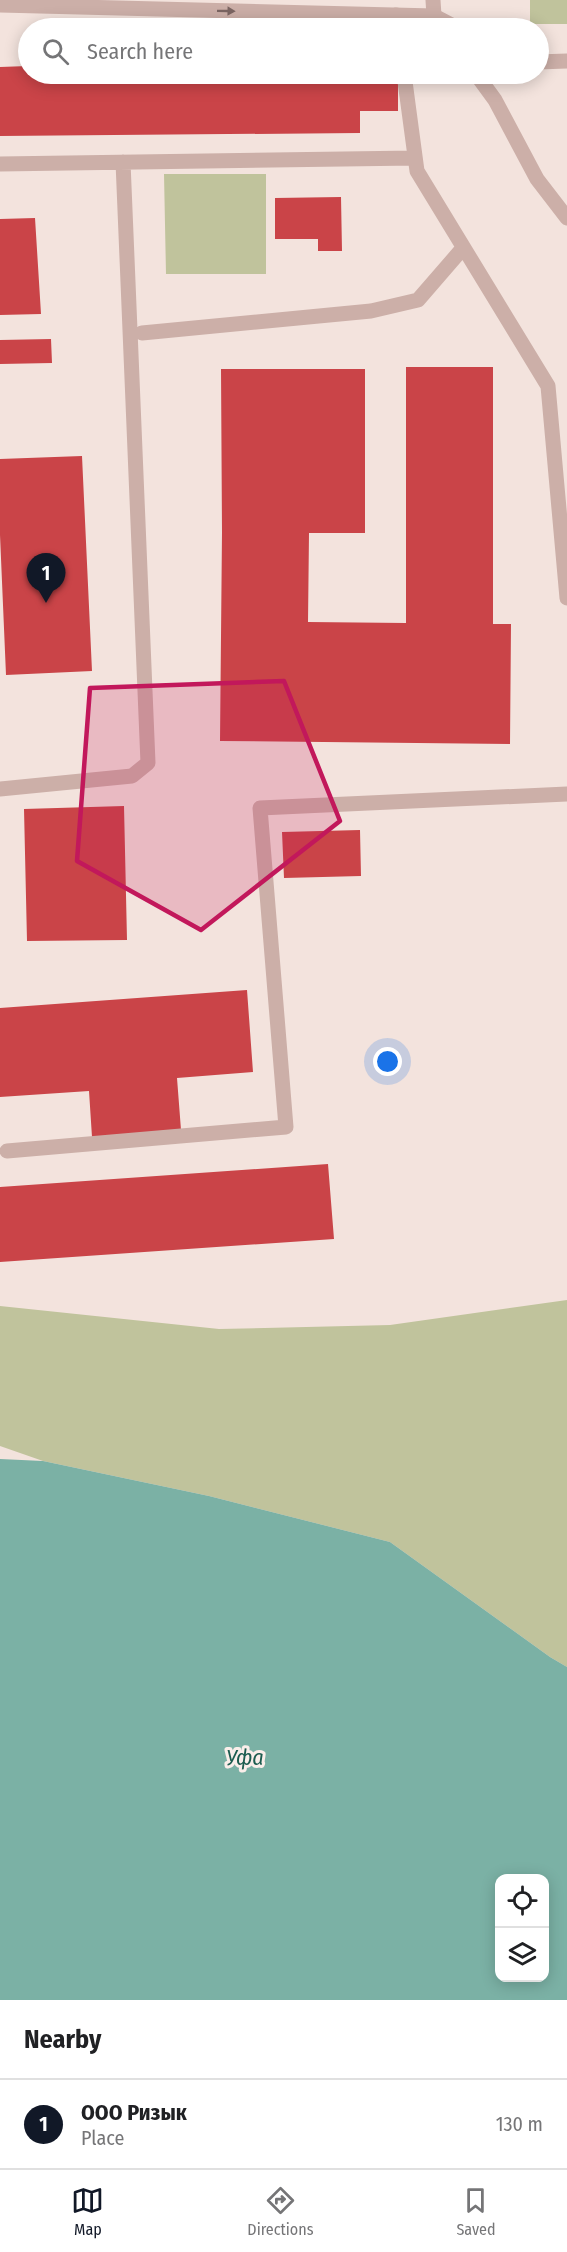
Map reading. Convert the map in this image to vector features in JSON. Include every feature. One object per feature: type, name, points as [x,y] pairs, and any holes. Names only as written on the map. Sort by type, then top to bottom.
[{"type":"street","points":[[433,0],[437,18]]},
{"type":"street","points":[[0,5],[304,18]]},
{"type":"street","points":[[549,62],[567,61]]},
{"type":"street","points":[[405,84],[417,171],[548,386],[567,598]]},
{"type":"street","points":[[483,84],[495,100],[537,179],[567,218]]},
{"type":"street","points":[[0,164],[415,158]]},
{"type":"street","points":[[0,789],[132,776],[148,764],[123,162]]},
{"type":"street","points":[[142,333],[371,310],[418,300],[463,248]]},
{"type":"street","points":[[7,1151],[285,1127],[260,808],[567,794]]},
{"type":"highlighted area","points":[[284,681],[340,821],[201,930],[77,861],[90,688]]},
{"type":"green space","points":[[530,0],[567,0],[567,24],[549,24],[549,18],[530,18]]},
{"type":"green space","points":[[164,174],[266,174],[266,274],[166,274]]},
{"type":"green space","points":[[567,1300],[567,1667],[390,1542],[209,1496],[43,1461],[0,1446],[0,1306],[219,1329],[390,1325]]},
{"type":"water","name":"Уфа","points":[[0,1459],[43,1461],[209,1496],[390,1542],[567,1667],[567,2000],[0,2000]]},
{"type":"building","points":[[18,66],[18,84],[398,84],[398,111],[360,111],[360,133],[0,136],[0,67]]},
{"type":"building","points":[[341,197],[342,251],[318,251],[318,239],[275,239],[275,198]]},
{"type":"building","points":[[35,218],[41,314],[0,315],[0,219]]},
{"type":"building","points":[[51,339],[52,363],[0,364],[0,340]]},
{"type":"building","points":[[406,367],[493,367],[493,624],[511,624],[510,744],[220,741],[221,369],[365,369],[365,533],[309,533],[308,622],[406,623]]},
{"type":"building","points":[[82,456],[92,671],[6,675],[0,535],[0,459]]},
{"type":"building","points":[[124,806],[127,940],[27,941],[24,809]]},
{"type":"building","points":[[360,830],[361,876],[284,878],[282,832]]},
{"type":"building","points":[[247,990],[253,1072],[177,1078],[181,1130],[92,1137],[89,1091],[0,1097],[0,1008]]},
{"type":"building","points":[[328,1164],[334,1239],[0,1262],[0,1187]]},
{"type":"place","name":"ООО Ризык","points":[[46,603]]}]
